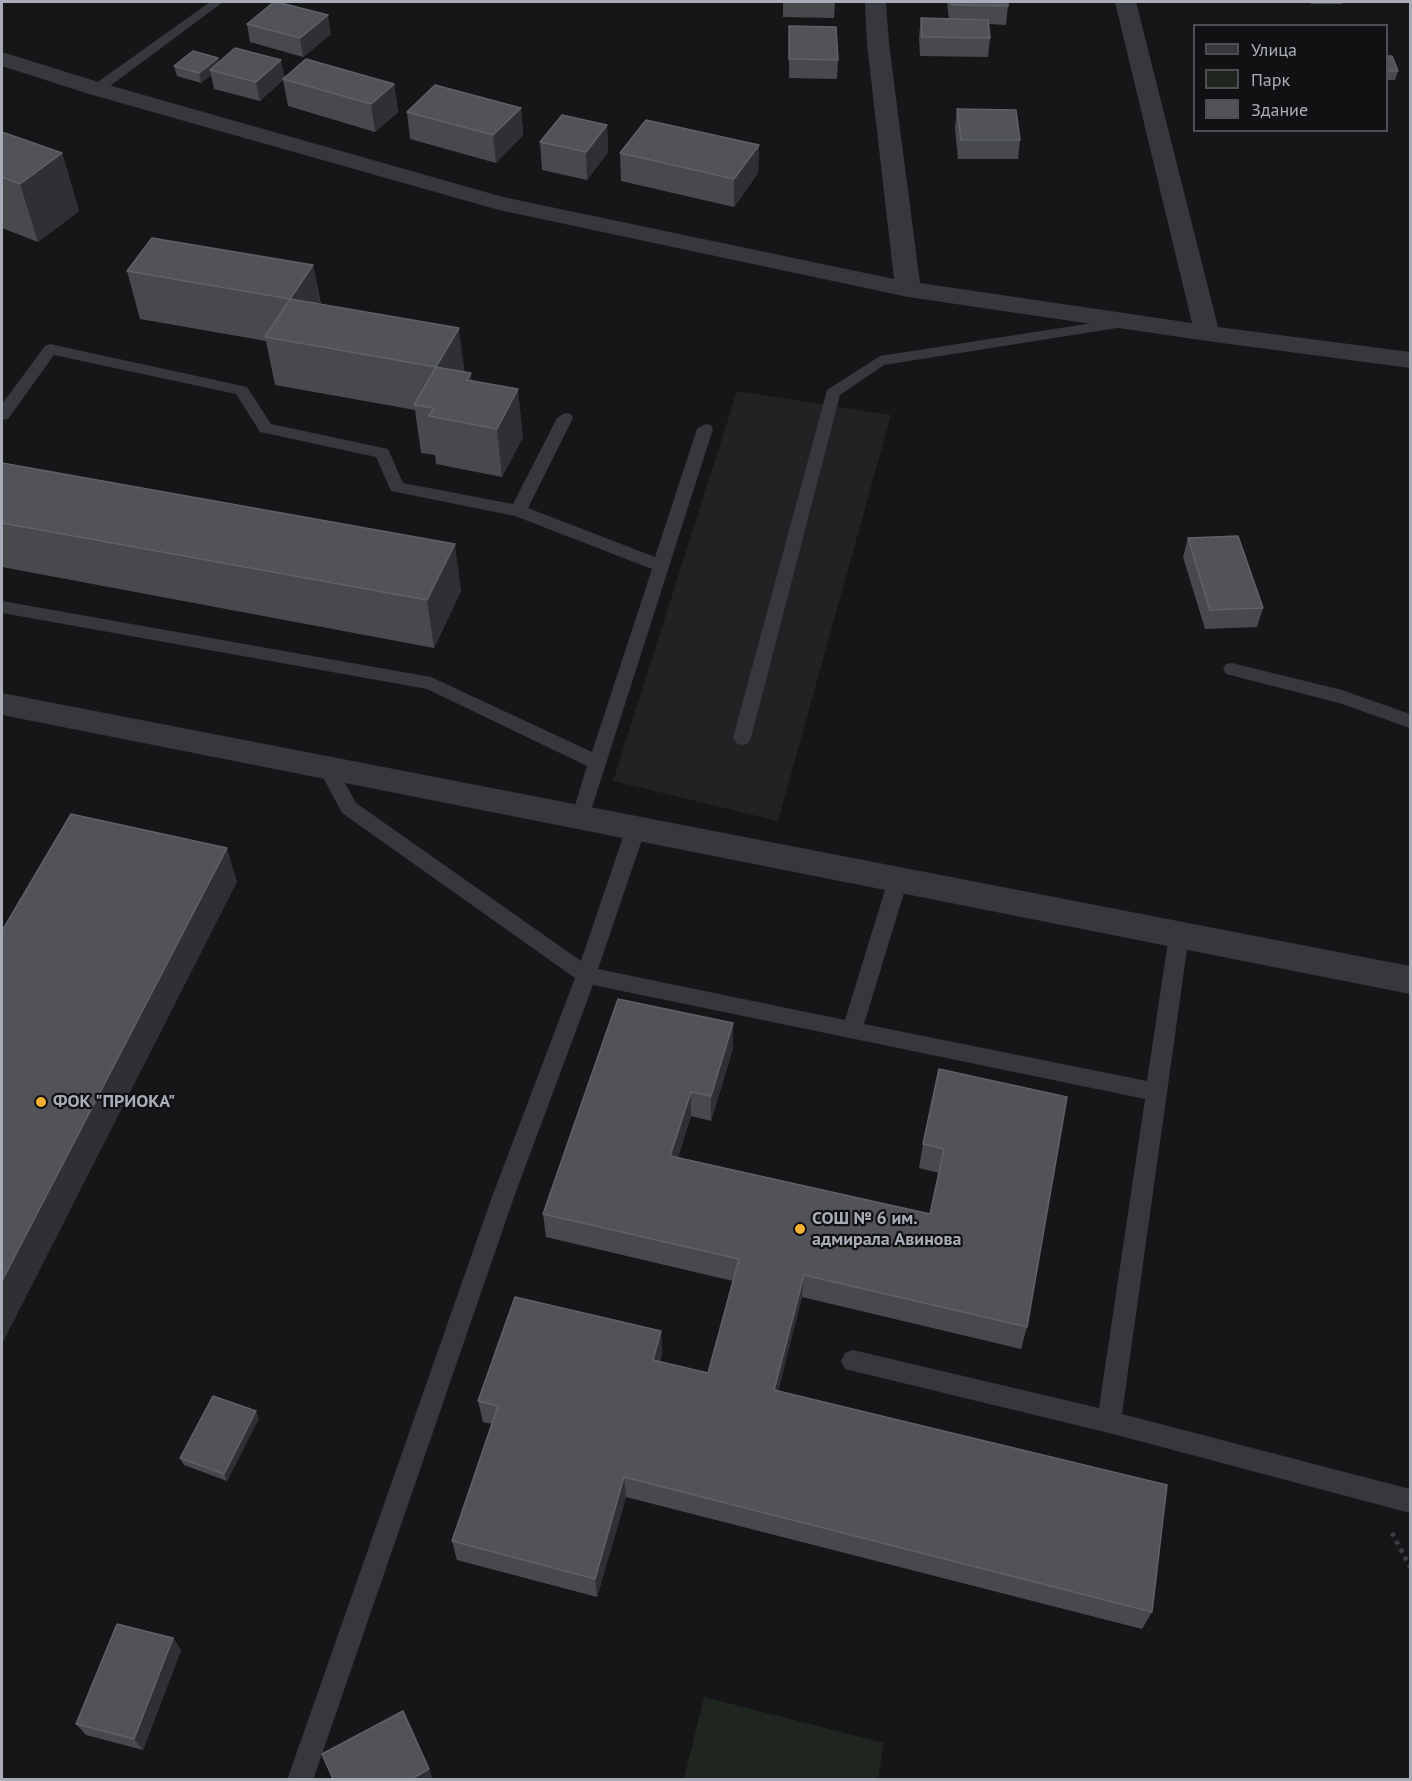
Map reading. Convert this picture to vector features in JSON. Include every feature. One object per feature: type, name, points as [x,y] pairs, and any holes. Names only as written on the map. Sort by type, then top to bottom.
[{"type":"street","points":[[875,2],[878,44],[908,290]]},
{"type":"street","points":[[1126,2],[1207,333]]},
{"type":"street","points":[[2,59],[97,89],[499,203],[908,290],[1410,360]]},
{"type":"street","points":[[2,704],[1410,980]]},
{"type":"lane","points":[[97,89],[217,2]]},
{"type":"lane","points":[[742,738],[833,393],[879,361],[1131,322]]},
{"type":"lane","points":[[2,415],[50,349],[241,390],[266,428],[382,453],[397,487],[518,511],[661,566]]},
{"type":"lane","points":[[518,511],[565,418]]},
{"type":"lane","points":[[580,818],[705,429]]},
{"type":"lane","points":[[2,607],[431,683],[598,763]]},
{"type":"lane","points":[[1232,669],[1342,697],[1410,721]]},
{"type":"lane","points":[[327,768],[349,808],[586,975],[1156,1092]]},
{"type":"lane","points":[[300,1779],[503,1197],[586,975],[636,828]]},
{"type":"lane","points":[[852,1030],[898,880]]},
{"type":"lane","points":[[1109,1422],[1179,935]]},
{"type":"lane","points":[[853,1361],[1109,1422],[1410,1501]]},
{"type":"shaded area","points":[[737,391],[891,415],[778,821],[613,781]]},
{"type":"green space","points":[[704,1697],[884,1743],[878,1779],[684,1779]]},
{"type":"building","points":[[274,2],[328,15],[300,38],[247,24]]},
{"type":"building","points":[[951,2],[1008,2],[1008,6],[952,5]]},
{"type":"building","points":[[921,18],[988,20],[990,38],[922,37]]},
{"type":"building","points":[[789,26],[836,27],[838,60],[789,59]]},
{"type":"building","points":[[235,48],[281,60],[256,82],[210,70]]},
{"type":"building","points":[[193,51],[218,58],[199,73],[174,66]]},
{"type":"building","points":[[1388,56],[1392,56],[1398,71],[1388,71]]},
{"type":"building","points":[[306,59],[394,84],[371,104],[283,79]]},
{"type":"building","points":[[435,85],[521,108],[493,135],[407,112]]},
{"type":"building","points":[[957,109],[1016,110],[1020,140],[961,140]]},
{"type":"building","points":[[562,115],[607,125],[586,152],[540,142]]},
{"type":"building","points":[[646,120],[759,145],[734,179],[620,153]]},
{"type":"building","points":[[2,132],[62,153],[20,184],[2,177]]},
{"type":"building","points":[[152,238],[313,265],[290,299],[127,271]]},
{"type":"building","points":[[290,299],[459,328],[436,367],[265,337]]},
{"type":"building","points":[[436,367],[471,373],[467,380],[518,389],[497,429],[429,416],[434,408],[414,405]]},
{"type":"building","points":[[2,463],[455,544],[427,600],[2,523]]},
{"type":"building","points":[[1238,536],[1263,608],[1210,610],[1188,538]]},
{"type":"building","points":[[71,814],[227,848],[2,1281],[2,931]]},
{"type":"building","points":[[618,999],[733,1023],[711,1096],[691,1092],[670,1156],[930,1214],[944,1149],[923,1144],[939,1069],[1067,1097],[1027,1327],[804,1275],[774,1390],[1167,1485],[1152,1612],[624,1477],[595,1579],[452,1541],[498,1406],[478,1401],[515,1297],[661,1331],[653,1360],[708,1373],[739,1259],[543,1214]]},
{"type":"building","points":[[213,1396],[256,1411],[224,1474],[180,1458]]},
{"type":"building","points":[[117,1624],[173,1638],[134,1739],[76,1724]]},
{"type":"building","points":[[403,1711],[429,1769],[411,1779],[333,1779],[322,1754]]},
{"type":"place","name":"ФОК \"ПРИОКА\"","points":[[41,1102]]},
{"type":"place","name":"СОШ № 6 им. адмирала Авинова","points":[[800,1229]]}]
